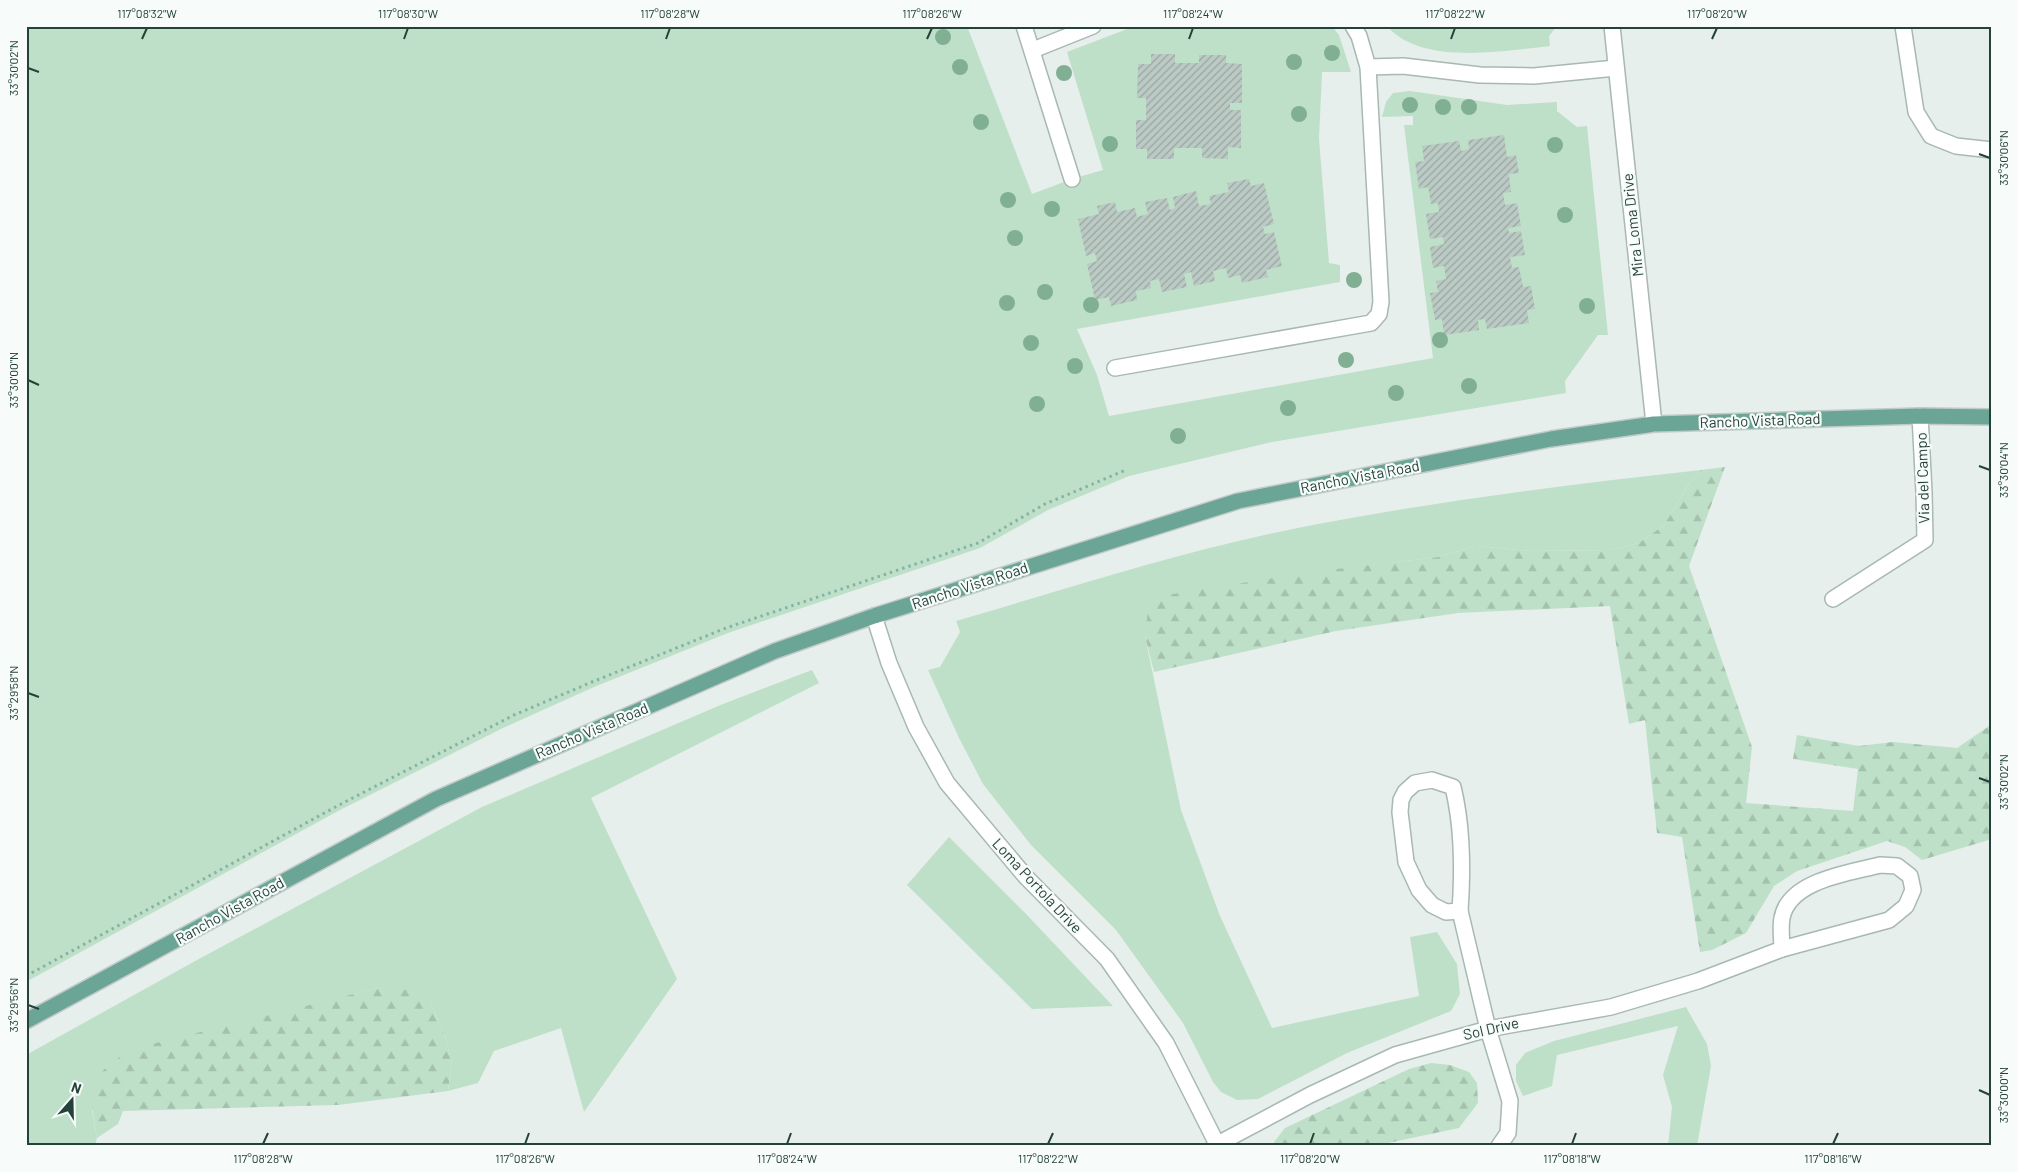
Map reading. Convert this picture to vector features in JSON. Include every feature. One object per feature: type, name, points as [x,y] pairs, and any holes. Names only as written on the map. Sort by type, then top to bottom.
[{"type":"main road","name":"Rancho Vista Road","points":[[26,1021],[436,799],[776,651],[874,616],[1238,501],[1551,439],[1654,424],[1920,416],[1992,416]]},
{"type":"street","points":[[1024,26],[1072,179]]},
{"type":"street","points":[[1033,50],[1093,26]]},
{"type":"street","points":[[1115,368],[1371,323],[1379,314],[1381,302],[1368,67],[1359,36],[1353,26]]},
{"type":"street","name":"Mira Loma Drive","points":[[1612,26],[1654,424]]},
{"type":"street","points":[[1903,26],[1916,112],[1931,136],[1956,146],[1992,150]]},
{"type":"street","points":[[1368,67],[1403,66],[1480,76],[1534,76],[1616,68]]},
{"type":"street","name":"Via del Campo","points":[[1833,599],[1924,540],[1924,492],[1920,416]]},
{"type":"street","name":"Loma Portola Drive","points":[[874,616],[889,663],[916,727],[947,783],[1026,877],[1107,959],[1166,1043],[1217,1145]]},
{"type":"street","points":[[1460,911],[1446,912],[1432,905],[1419,890],[1406,862],[1400,812],[1401,800],[1405,792],[1415,783],[1432,780],[1453,787],[1459,810],[1463,849],[1460,911],[1488,1029],[1510,1101],[1508,1133],[1498,1146]]},
{"type":"street","name":"Sol Drive","points":[[1217,1145],[1310,1096],[1395,1056],[1488,1029],[1610,1007],[1698,981],[1782,949],[1889,920],[1906,906],[1914,890],[1910,876],[1897,866],[1880,865],[1813,883],[1790,899],[1782,918],[1782,949]]},
{"type":"path","points":[[26,976],[339,805],[514,715],[726,628],[978,543],[1045,504],[1126,470]]},
{"type":"green space","points":[[26,26],[967,26],[1032,194],[1103,170],[1067,52],[1135,26],[1332,26],[1339,35],[1351,72],[1322,72],[1319,139],[1329,263],[1340,265],[1340,282],[1077,329],[1097,375],[1109,416],[1433,358],[1404,125],[1413,125],[1413,116],[1382,117],[1386,102],[1393,93],[1410,91],[1507,105],[1557,102],[1557,111],[1577,127],[1587,126],[1608,335],[1598,335],[1565,381],[1566,393],[1272,442],[1129,476],[1048,510],[980,548],[728,633],[594,687],[503,728],[340,810],[26,982]]},
{"type":"green space","points":[[1387,26],[1557,26],[1549,36],[1550,46],[1509,51],[1464,53],[1420,47],[1402,39]]},
{"type":"green space","points":[[1725,467],[1689,566],[1752,747],[1746,803],[1853,811],[1858,769],[1793,759],[1797,735],[1859,746],[1893,742],[1957,748],[1992,724],[1992,839],[1922,860],[1905,847],[1887,841],[1797,871],[1774,886],[1746,933],[1712,950],[1700,952],[1682,837],[1657,833],[1645,720],[1629,724],[1610,606],[1458,613],[1336,631],[1154,672],[1145,636],[1148,609],[1160,596],[1311,572],[1438,557],[1476,546],[1532,551],[1611,550],[1639,543],[1664,525],[1689,484],[1701,470]]},
{"type":"green space","points":[[1701,470],[1689,484],[1664,525],[1639,543],[1611,550],[1532,551],[1476,546],[1438,557],[1388,563],[1145,636],[1181,810],[1220,916],[1272,1028],[1419,996],[1410,937],[1437,932],[1457,964],[1460,994],[1451,1011],[1347,1053],[1258,1099],[1237,1100],[1221,1092],[1213,1082],[1183,1023],[1116,930],[1031,845],[983,784],[959,738],[928,670],[940,667],[960,632],[956,621],[1226,544],[1272,533],[1413,507]]},
{"type":"green space","points":[[812,670],[819,683],[591,798],[677,979],[584,1112],[561,1028],[494,1051],[478,1083],[448,1091],[452,1064],[446,1040],[430,1002],[382,987],[258,1019],[92,1110],[97,1138],[95,1146],[26,1146],[26,1055],[197,960],[482,807],[723,704]]},
{"type":"green space","points":[[949,837],[1029,917],[1113,1006],[1032,1009],[907,885]]},
{"type":"green space","points":[[382,987],[409,990],[430,1002],[446,1040],[452,1064],[448,1091],[338,1105],[123,1111],[118,1124],[97,1138],[92,1103],[94,1083],[105,1068],[132,1049]]},
{"type":"green space","points":[[1686,1007],[1707,1044],[1711,1066],[1697,1146],[1668,1146],[1672,1107],[1663,1075],[1678,1026],[1557,1055],[1552,1086],[1523,1096],[1516,1081],[1516,1065],[1525,1053],[1554,1041]]},
{"type":"green space","points":[[1431,1063],[1450,1065],[1469,1072],[1477,1083],[1478,1103],[1459,1128],[1374,1146],[1275,1146],[1274,1142],[1285,1128],[1409,1069]]},
{"type":"building","points":[[1151,54],[1175,54],[1175,63],[1199,63],[1199,55],[1226,55],[1226,63],[1242,64],[1242,103],[1230,103],[1230,110],[1241,110],[1241,148],[1228,147],[1228,159],[1202,158],[1202,148],[1174,148],[1174,159],[1147,159],[1147,149],[1136,149],[1136,120],[1146,120],[1146,98],[1137,98],[1138,64],[1151,64]]},
{"type":"building","points":[[1504,135],[1507,157],[1516,155],[1519,173],[1509,174],[1511,192],[1503,193],[1505,205],[1517,203],[1521,226],[1508,228],[1509,233],[1521,231],[1525,255],[1510,257],[1512,268],[1519,267],[1523,287],[1531,286],[1535,309],[1527,310],[1529,323],[1487,329],[1485,319],[1478,320],[1479,330],[1444,335],[1442,319],[1435,320],[1430,293],[1438,292],[1436,281],[1446,279],[1444,266],[1433,268],[1430,247],[1444,244],[1443,237],[1430,239],[1426,214],[1439,212],[1438,203],[1431,204],[1428,187],[1419,189],[1415,162],[1424,161],[1422,146],[1459,141],[1461,151],[1469,149],[1468,140]]},
{"type":"building","points":[[1249,179],[1251,186],[1264,183],[1274,224],[1263,227],[1265,234],[1274,232],[1282,266],[1266,270],[1268,277],[1242,283],[1240,275],[1228,278],[1226,268],[1213,271],[1215,281],[1194,286],[1191,272],[1184,274],[1187,287],[1162,292],[1159,279],[1150,281],[1151,288],[1136,291],[1137,300],[1111,306],[1109,297],[1095,300],[1087,264],[1097,261],[1095,253],[1086,256],[1078,219],[1099,214],[1097,206],[1115,202],[1117,212],[1135,208],[1137,217],[1148,214],[1145,202],[1167,198],[1170,210],[1175,208],[1173,197],[1196,191],[1199,206],[1211,204],[1209,196],[1229,192],[1227,183]]}]
